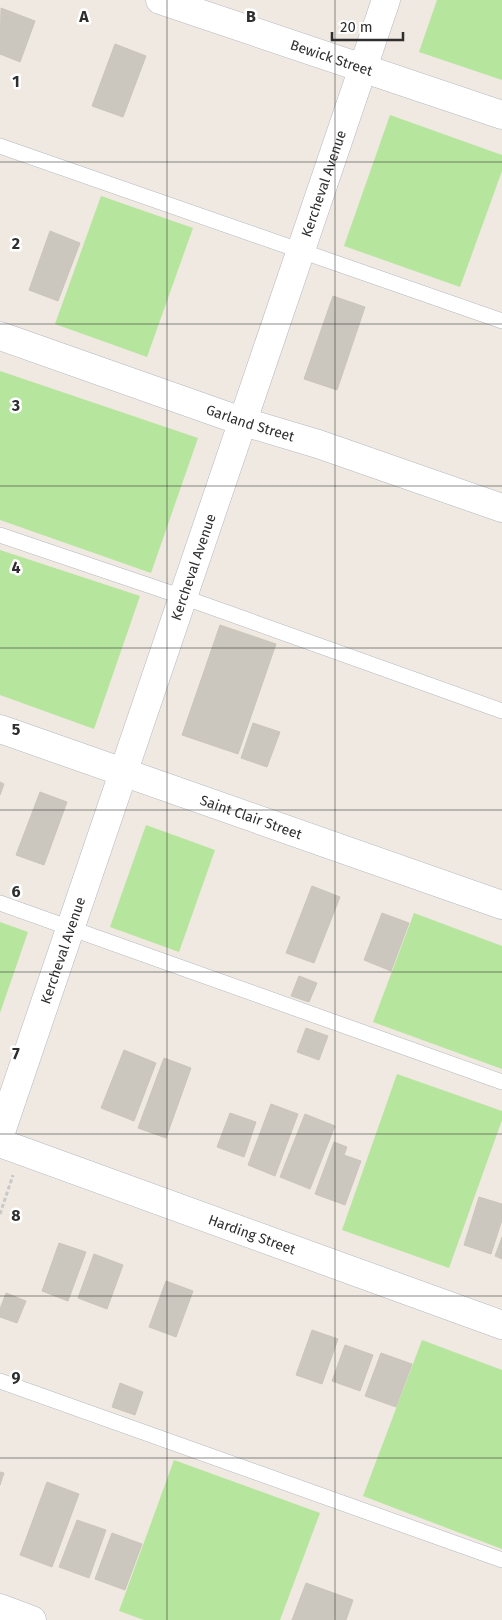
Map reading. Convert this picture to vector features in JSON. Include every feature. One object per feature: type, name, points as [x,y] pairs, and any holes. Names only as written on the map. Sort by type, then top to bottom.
[{"type":"street","name":"Bewick Street","points":[[160,0],[502,116]]},
{"type":"street","name":"Kercheval Avenue","points":[[0,1135],[386,0]]},
{"type":"street","name":"Garland Street","points":[[0,336],[244,422],[318,444],[502,508]]},
{"type":"street","name":"Saint Clair Street","points":[[0,729],[502,905]]},
{"type":"street","name":"Harding Street","points":[[0,1143],[502,1325]]},
{"type":"street","points":[[0,1608],[32,1620]]},
{"type":"lane","points":[[0,146],[502,322]]},
{"type":"lane","points":[[0,535],[183,597],[502,711]]},
{"type":"lane","points":[[0,903],[502,1082]]},
{"type":"lane","points":[[0,1380],[502,1560]]},
{"type":"green space","points":[[437,0],[502,0],[502,80],[419,52]]},
{"type":"green space","points":[[390,115],[502,155],[502,171],[460,287],[344,246]]},
{"type":"green space","points":[[101,196],[193,228],[147,357],[55,324]]},
{"type":"green space","points":[[0,371],[198,438],[151,573],[0,520]]},
{"type":"green space","points":[[0,550],[140,596],[94,729],[0,695]]},
{"type":"green space","points":[[146,825],[215,850],[179,952],[110,927]]},
{"type":"green space","points":[[414,913],[502,946],[502,1069],[373,1022]]},
{"type":"green space","points":[[0,922],[28,932],[0,1013]]},
{"type":"green space","points":[[397,1074],[502,1111],[502,1120],[449,1268],[342,1230]]},
{"type":"green space","points":[[422,1340],[502,1370],[502,1549],[363,1496]]},
{"type":"green space","points":[[174,1460],[320,1513],[280,1620],[144,1620],[119,1611]]},
{"type":"building","points":[[1,8],[35,21],[20,62],[0,54]]},
{"type":"building","points":[[115,44],[146,56],[123,117],[92,106]]},
{"type":"building","points":[[50,231],[80,243],[58,301],[29,290]]},
{"type":"building","points":[[333,296],[365,307],[337,390],[304,379]]},
{"type":"building","points":[[220,625],[276,644],[238,754],[182,735]]},
{"type":"building","points":[[253,723],[280,732],[267,767],[241,758]]},
{"type":"building","points":[[0,782],[4,784],[0,795]]},
{"type":"building","points":[[40,792],[67,802],[44,865],[16,855]]},
{"type":"building","points":[[312,886],[340,897],[314,963],[286,953]]},
{"type":"building","points":[[382,913],[409,923],[391,971],[364,960]]},
{"type":"building","points":[[299,976],[317,983],[309,1002],[291,996]]},
{"type":"building","points":[[306,1028],[328,1036],[319,1060],[297,1052]]},
{"type":"building","points":[[124,1050],[156,1063],[134,1121],[101,1108]]},
{"type":"building","points":[[164,1058],[191,1068],[166,1138],[138,1128]]},
{"type":"building","points":[[271,1104],[298,1114],[275,1176],[248,1165]]},
{"type":"building","points":[[230,1113],[256,1122],[244,1157],[217,1147]]},
{"type":"building","points":[[305,1114],[335,1126],[310,1189],[280,1177]]},
{"type":"building","points":[[334,1142],[347,1147],[344,1155],[361,1161],[345,1205],[315,1194]]},
{"type":"building","points":[[479,1197],[502,1204],[502,1220],[491,1254],[464,1245]]},
{"type":"building","points":[[502,1237],[502,1259],[495,1256]]},
{"type":"building","points":[[59,1243],[86,1252],[68,1301],[42,1291]]},
{"type":"building","points":[[94,1254],[123,1265],[107,1309],[78,1298]]},
{"type":"building","points":[[166,1281],[193,1291],[176,1337],[149,1327]]},
{"type":"building","points":[[6,1293],[26,1301],[17,1323],[0,1317],[0,1309]]},
{"type":"building","points":[[312,1330],[338,1339],[322,1384],[296,1375]]},
{"type":"building","points":[[345,1345],[373,1355],[360,1391],[332,1381]]},
{"type":"building","points":[[381,1353],[412,1364],[396,1407],[365,1396]]},
{"type":"building","points":[[120,1383],[143,1392],[135,1415],[112,1407]]},
{"type":"building","points":[[0,1472],[4,1473],[0,1485]]},
{"type":"building","points":[[47,1482],[79,1494],[52,1567],[20,1555]]},
{"type":"building","points":[[77,1520],[106,1530],[89,1578],[59,1567]]},
{"type":"building","points":[[112,1533],[142,1544],[125,1590],[95,1579]]},
{"type":"building","points":[[306,1583],[353,1600],[346,1620],[292,1620]]}]
